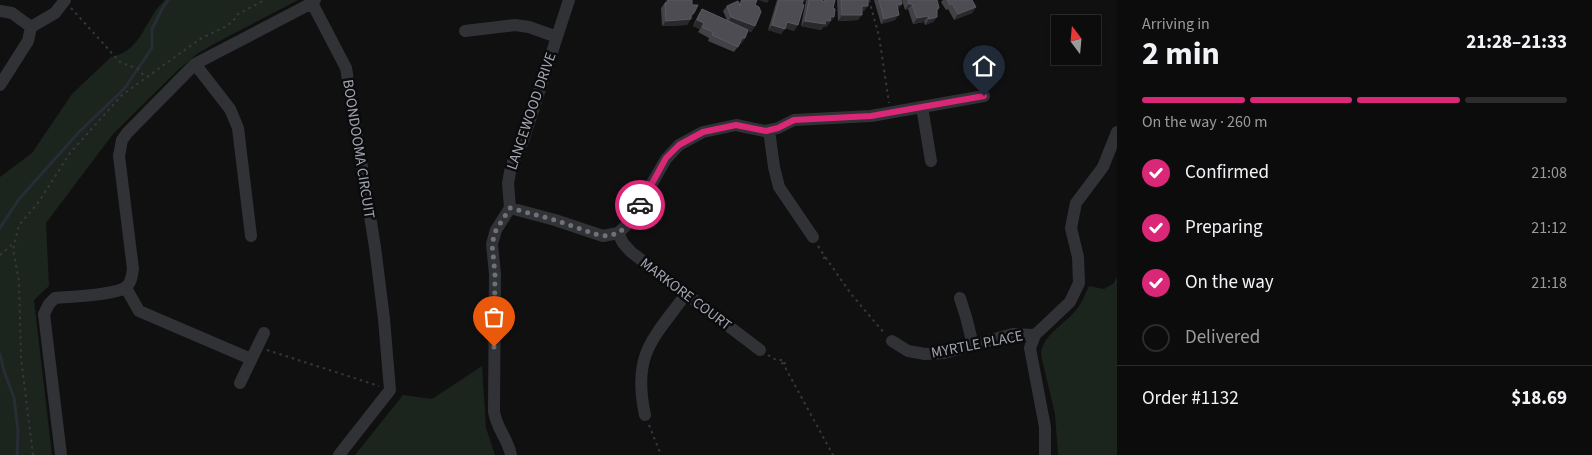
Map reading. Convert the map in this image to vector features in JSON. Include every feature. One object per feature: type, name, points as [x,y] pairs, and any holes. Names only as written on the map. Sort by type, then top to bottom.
[{"type":"street","name":"LANCEWOOD DRIVE","points":[[510,208],[508,183],[511,167],[524,138],[569,0]]},
{"type":"street","points":[[0,86],[28,41],[31,27],[55,13],[65,1]]},
{"type":"street","name":"BOONDOOMA CIRCUIT","points":[[126,288],[131,280],[133,269],[120,161],[122,140],[134,125],[195,64],[313,2],[346,68],[376,247],[390,390]]},
{"type":"street","points":[[0,11],[12,13],[31,27]]},
{"type":"street","points":[[465,32],[515,26],[557,36]]},
{"type":"street","points":[[195,64],[235,117],[238,128],[251,236]]},
{"type":"street","points":[[511,455],[510,447],[497,423],[494,411],[495,274],[491,250],[496,230],[510,208],[555,220],[598,235],[608,236],[618,233],[633,218],[666,158],[686,140],[709,130],[736,125],[769,130],[794,120],[856,117],[984,96]]},
{"type":"street","points":[[922,107],[931,161]]},
{"type":"street","points":[[769,130],[774,167],[779,186],[813,236]]},
{"type":"street","points":[[1045,455],[1044,427],[1030,348],[1035,334],[1070,302],[1079,283],[1078,257],[1071,228],[1076,203],[1103,167],[1117,132]]},
{"type":"street","name":"MARKORE COURT","points":[[618,233],[623,243],[631,252],[760,350]]},
{"type":"street","points":[[61,455],[44,314],[49,304],[55,298],[113,292],[126,288],[139,311],[251,359]]},
{"type":"street","points":[[646,414],[640,381],[644,356],[657,331],[686,294]]},
{"type":"street","points":[[960,298],[973,345]]},
{"type":"street","points":[[240,383],[264,333]]},
{"type":"street","name":"MYRTLE PLACE","points":[[892,341],[908,351],[925,354],[944,353],[1013,334],[1035,334]]},
{"type":"street","points":[[339,455],[390,390]]},
{"type":"path","points":[[33,455],[21,358],[19,281],[13,250],[19,225],[38,203],[70,153],[122,95],[200,39],[227,26],[238,14],[265,0]]},
{"type":"path","points":[[869,0],[879,36],[886,92],[892,112]]},
{"type":"path","points":[[65,1],[120,62],[138,69],[146,78]]},
{"type":"path","points":[[813,236],[826,257],[824,260],[826,258],[851,294],[892,341]]},
{"type":"path","points":[[0,255],[15,242]]},
{"type":"path","points":[[257,346],[390,390]]},
{"type":"path","points":[[760,350],[776,360],[783,360],[784,362],[781,365],[785,363],[786,369],[833,455]]},
{"type":"path","points":[[646,414],[661,455]]},
{"type":"shaded area","points":[[165,0],[298,0],[212,45],[197,54],[178,70],[113,134],[46,223],[49,286],[34,300],[52,455],[0,455],[0,177],[32,153],[72,94],[111,57],[122,54],[137,41],[158,7]]},
{"type":"shaded area","points":[[1117,277],[1117,455],[1058,455],[1055,414],[1041,355],[1042,348],[1049,336],[1078,307],[1089,286],[1104,289],[1114,283]]},
{"type":"shaded area","points":[[482,366],[486,428],[495,455],[355,455],[403,395],[432,399]]},
{"type":"building","points":[[668,0],[692,0],[692,5],[698,5],[691,15],[691,19],[666,21],[665,3],[668,3]]},
{"type":"building","points":[[742,0],[757,0],[755,5],[759,7],[761,12],[755,26],[731,17],[727,6],[738,1],[740,6]]},
{"type":"building","points":[[779,0],[803,1],[802,4],[804,5],[798,25],[787,22],[785,29],[772,25]]},
{"type":"building","points":[[809,0],[823,0],[825,2],[825,0],[835,0],[833,8],[835,9],[834,17],[831,16],[830,21],[826,20],[825,24],[805,21]]},
{"type":"building","points":[[841,0],[868,0],[868,6],[862,6],[862,15],[842,15]]},
{"type":"building","points":[[879,0],[901,0],[902,4],[897,5],[899,15],[884,19]]},
{"type":"building","points":[[908,0],[937,0],[939,8],[937,9],[937,17],[929,19],[928,16],[917,18],[912,4],[909,4]]},
{"type":"building","points":[[947,0],[972,0],[976,7],[958,14],[952,3],[950,5]]},
{"type":"building","points":[[702,9],[748,30],[738,47],[712,35],[713,32],[702,27],[704,23],[697,20]]},
{"type":"waterway","points":[[0,228],[19,199],[79,132],[124,89],[152,48],[152,29],[168,0]]},
{"type":"waterway","points":[[0,354],[14,398],[18,430],[17,455]]},
{"type":"way so far","points":[[494,347],[495,274],[491,250],[496,230],[510,208],[555,220],[598,235],[608,236],[622,231],[633,218],[640,205]]},
{"type":"route","points":[[640,205],[660,167],[672,151],[703,132],[736,125],[766,131],[778,128],[794,120],[871,116],[984,96]]}]
